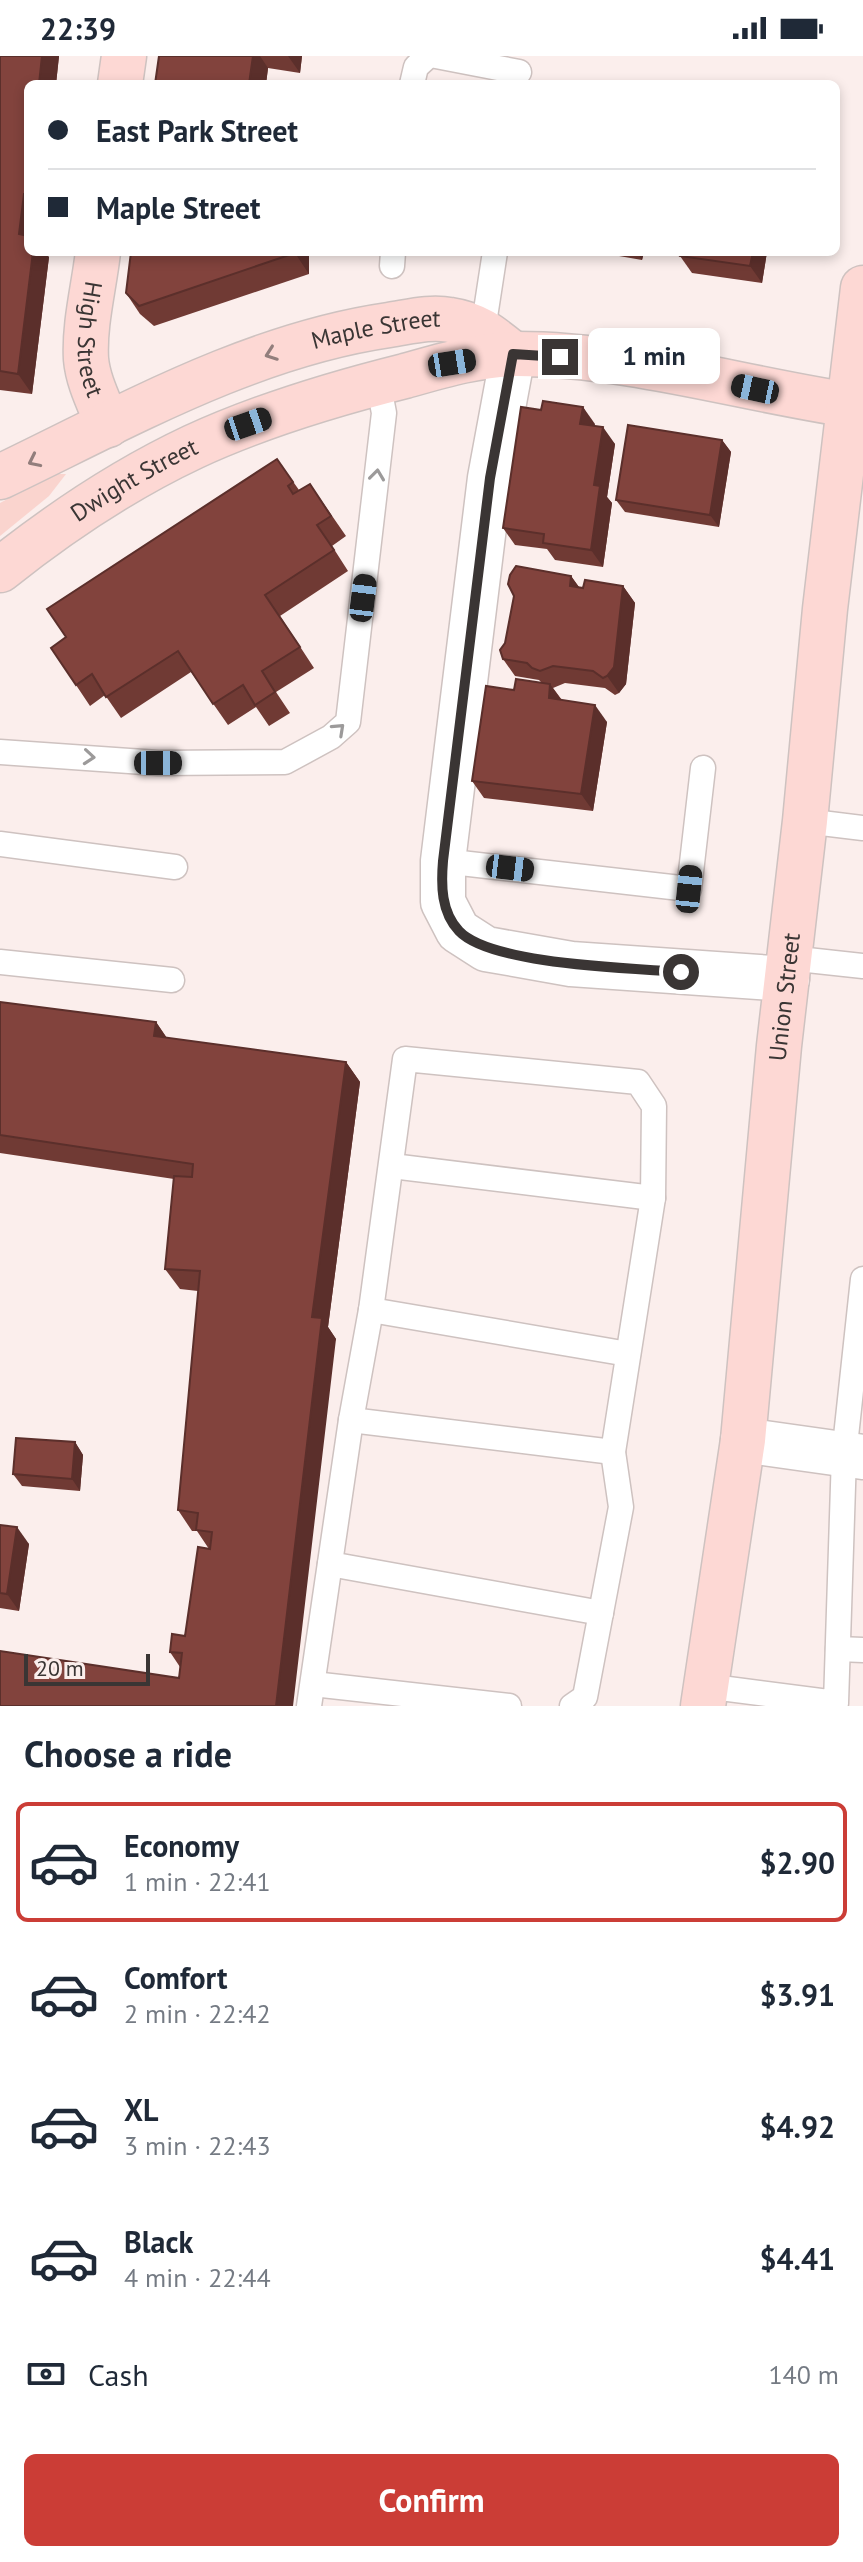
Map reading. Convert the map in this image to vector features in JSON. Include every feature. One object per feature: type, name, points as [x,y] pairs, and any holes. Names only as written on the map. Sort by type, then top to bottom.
[{"type":"street","points":[[121,80],[124,56]]},
{"type":"street","name":"High Street","points":[[97,256],[86,361],[108,425]]},
{"type":"street","name":"Union Street","points":[[704,1696],[743,1440],[827,593],[856,406],[863,288]]},
{"type":"street","name":"Maple Street","points":[[0,477],[227,371],[314,339],[432,319],[450,319],[498,342],[856,406]]},
{"type":"street","points":[[498,342],[490,478],[443,861],[443,902],[458,931],[486,949],[571,964],[788,968]]},
{"type":"street","name":"Dwight Street","points":[[0,570],[112,491],[192,447],[276,414],[452,363],[498,342]]},
{"type":"street","points":[[743,1440],[853,1456]]},
{"type":"lane","points":[[413,80],[416,67],[428,56]]},
{"type":"lane","points":[[436,56],[519,71]]},
{"type":"lane","points":[[495,256],[498,342]]},
{"type":"lane","points":[[4,745],[158,763],[285,762],[331,737],[348,722],[384,413],[378,382]]},
{"type":"lane","points":[[443,861],[689,889],[703,768]]},
{"type":"lane","points":[[805,821],[863,828]]},
{"type":"lane","points":[[0,844],[175,867]]},
{"type":"lane","points":[[0,962],[172,980]]},
{"type":"lane","points":[[788,968],[863,966]]},
{"type":"lane","points":[[509,1706],[311,1695],[351,1420],[371,1310],[405,1059],[638,1082],[654,1106],[653,1198],[613,1452],[621,1507],[585,1697],[572,1706]]},
{"type":"lane","points":[[392,1166],[653,1198]]},
{"type":"lane","points":[[704,1696],[836,1703],[863,1279]]},
{"type":"lane","points":[[371,1310],[628,1354]]},
{"type":"lane","points":[[351,1420],[613,1452]]},
{"type":"lane","points":[[330,1564],[601,1613]]},
{"type":"lane","points":[[838,1649],[863,1650]]},
{"type":"shaded area","points":[[54,474],[66,474],[49,496],[0,536],[0,503]]},
{"type":"building","points":[[0,56],[42,56],[39,80],[24,80],[24,194],[19,234],[24,235],[24,256],[33,256],[18,374],[0,371]]},
{"type":"building","points":[[159,56],[253,56],[250,80],[156,80]]},
{"type":"building","points":[[131,256],[286,256],[139,306],[126,293]]},
{"type":"building","points":[[680,256],[752,256],[750,266]]},
{"type":"building","points":[[543,401],[583,407],[580,424],[603,427],[594,485],[600,486],[591,550],[543,543],[544,534],[503,528],[521,407],[541,410]]},
{"type":"building","points":[[628,425],[722,440],[710,515],[616,500]]},
{"type":"building","points":[[277,459],[293,482],[288,486],[293,494],[310,484],[331,516],[317,525],[334,550],[265,595],[300,647],[262,671],[275,692],[255,705],[243,685],[213,704],[178,651],[106,697],[92,674],[76,685],[51,648],[66,637],[47,609]]},
{"type":"building","points":[[516,566],[571,576],[570,586],[583,588],[585,580],[623,586],[614,667],[607,676],[603,678],[593,671],[553,666],[540,671],[527,663],[503,659],[500,650],[505,643],[514,596],[508,584]]},
{"type":"building","points":[[516,679],[550,684],[549,698],[595,705],[581,794],[472,781],[486,686],[514,690]]},
{"type":"building","points":[[0,1002],[156,1022],[154,1036],[346,1062],[312,1317],[322,1318],[276,1706],[0,1706],[0,1651],[179,1678],[182,1653],[170,1652],[172,1634],[185,1636],[198,1547],[210,1549],[212,1532],[196,1530],[198,1513],[178,1510],[200,1271],[165,1269],[174,1176],[192,1177],[193,1164],[0,1135]]},
{"type":"building","points":[[16,1438],[75,1442],[72,1479],[13,1474]]},
{"type":"building","points":[[0,1525],[17,1527],[7,1594],[0,1593]]},
{"type":"route","points":[[560,357],[513,354],[490,478],[443,861],[443,902],[458,931],[486,949],[571,964],[681,972]]}]
